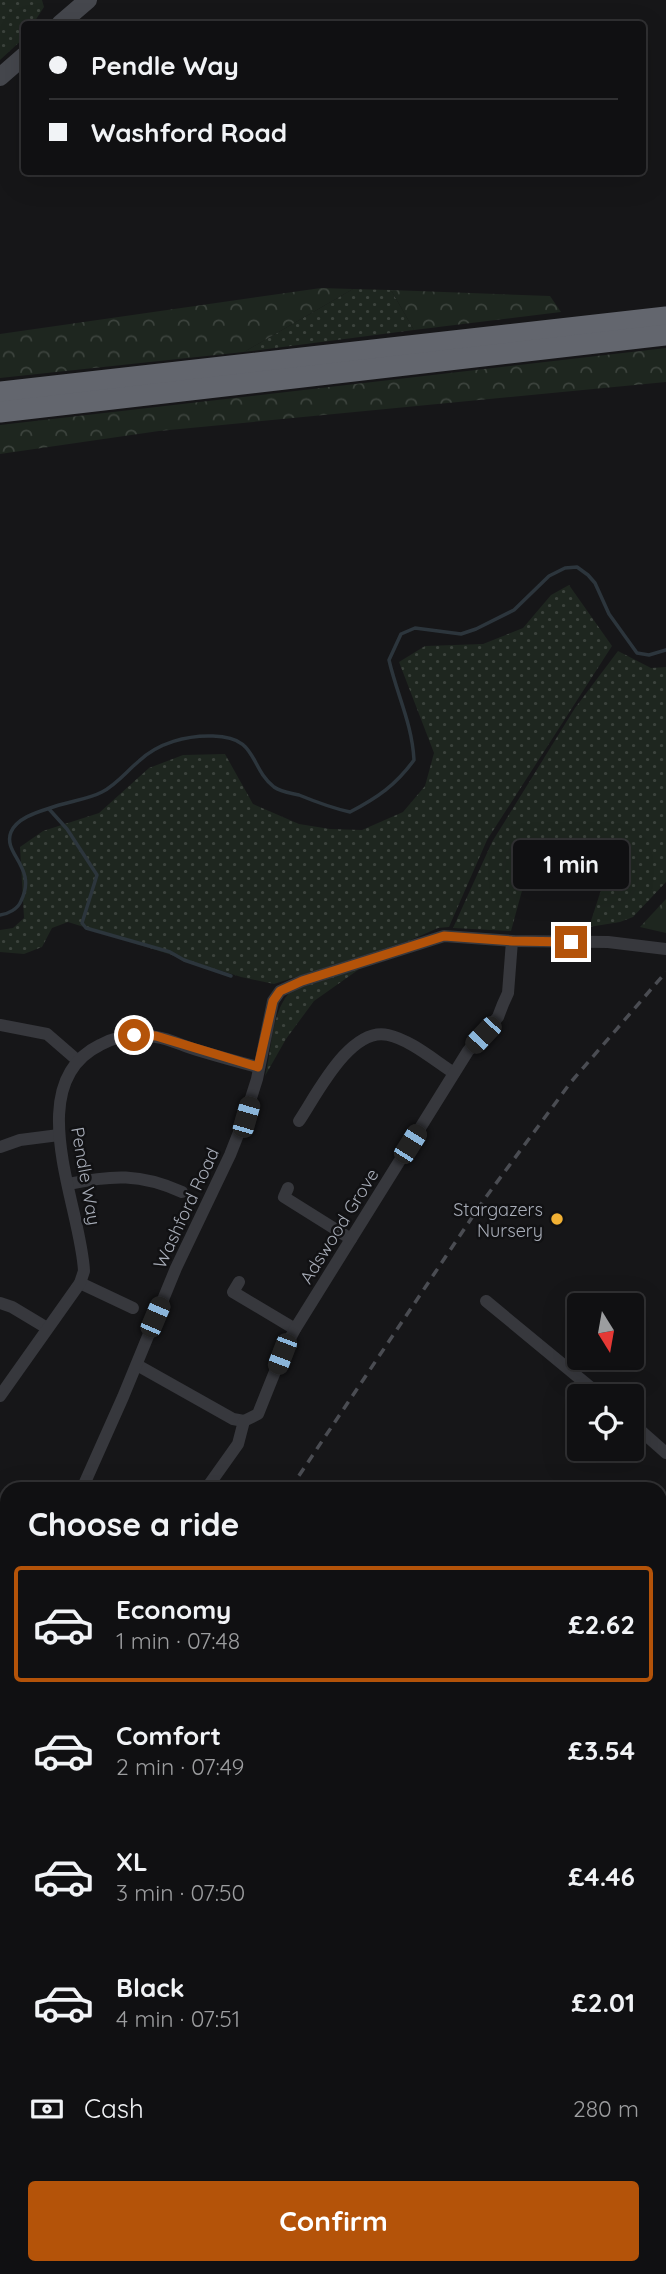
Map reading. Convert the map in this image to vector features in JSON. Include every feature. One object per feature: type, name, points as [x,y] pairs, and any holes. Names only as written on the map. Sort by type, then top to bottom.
[{"type":"highway","points":[[0,392],[666,317]]},
{"type":"highway","points":[[0,412],[666,335]]},
{"type":"street","points":[[64,21],[88,0]]},
{"type":"street","points":[[0,77],[21,59]]},
{"type":"street","name":"Washford Road","points":[[85,1482],[176,1268],[246,1117],[273,1001],[280,991],[444,936],[512,941],[608,942],[666,949]]},
{"type":"street","name":"Adswood Grove","points":[[211,1482],[238,1444],[244,1420],[258,1414],[295,1329],[468,1051],[498,1017],[508,993],[512,941]]},
{"type":"street","points":[[0,1025],[47,1034],[77,1060],[113,1038],[134,1035],[156,1036],[258,1067]]},
{"type":"street","points":[[300,1113],[332,1068],[361,1042],[374,1035],[390,1035],[402,1040],[454,1073]]},
{"type":"street","name":"Pendle Way","points":[[77,1060],[65,1079],[58,1106],[60,1135],[83,1260],[80,1283]]},
{"type":"street","points":[[0,1147],[20,1140],[60,1135]]},
{"type":"street","points":[[68,1184],[103,1177],[164,1178],[182,1192]]},
{"type":"street","points":[[283,1197],[351,1239]]},
{"type":"street","points":[[0,1396],[80,1283],[122,1297],[133,1308]]},
{"type":"street","points":[[233,1292],[295,1329]]},
{"type":"street","points":[[486,1301],[586,1384]]},
{"type":"street","points":[[0,1303],[12,1307],[47,1328]]},
{"type":"street","points":[[137,1365],[233,1419],[244,1420]]},
{"type":"street","points":[[644,1434],[666,1454]]},
{"type":"green space","points":[[0,0],[42,0],[44,7],[35,21],[21,21],[21,41],[0,60]]},
{"type":"green space","points":[[321,288],[353,289],[244,352],[0,378],[0,334]]},
{"type":"green space","points":[[353,289],[391,290],[414,330],[244,352]]},
{"type":"green space","points":[[391,290],[550,296],[561,312],[414,330]]},
{"type":"green space","points":[[666,348],[666,382],[159,431],[0,454],[0,425]]},
{"type":"green space","points":[[569,585],[612,646],[487,840],[449,927],[438,928],[411,940],[274,984],[241,977],[68,922],[52,928],[42,947],[24,954],[0,952],[0,930],[13,928],[24,918],[20,847],[43,831],[99,813],[149,768],[183,755],[225,754],[253,804],[299,824],[362,830],[403,812],[425,786],[434,753],[399,662],[425,646],[483,644],[523,628],[551,595]]},
{"type":"green space","points":[[618,651],[651,668],[666,667],[666,882],[633,917],[589,927],[601,890],[529,865],[511,931],[453,928],[492,842],[575,708]]},
{"type":"green space","points":[[666,899],[666,933],[640,927]]},
{"type":"green space","points":[[357,969],[314,1001],[286,1039],[265,1076],[276,1020],[284,999],[291,991]]},
{"type":"waterway","points":[[0,915],[18,906],[25,889],[23,870],[11,847],[11,832],[14,826],[37,812],[102,792],[155,749],[173,741],[203,736],[238,741],[246,747],[266,779],[280,790],[350,812],[369,801],[393,784],[414,760],[407,721],[389,660],[401,634],[415,628],[461,634],[476,629],[514,610],[549,576],[565,568],[577,567],[595,583],[609,614],[637,653],[649,655],[666,650]]},
{"type":"waterway","points":[[49,809],[67,829],[97,875],[82,923],[86,928],[170,952],[184,960],[231,976]]},
{"type":"railway","points":[[295,1482],[483,1201],[571,1082],[666,972]]},
{"type":"place","name":"Stargazers Nursery","points":[[557,1219]]},
{"type":"route","points":[[134,1035],[156,1036],[258,1067],[273,1001],[280,991],[289,986],[444,936],[571,942]]}]
